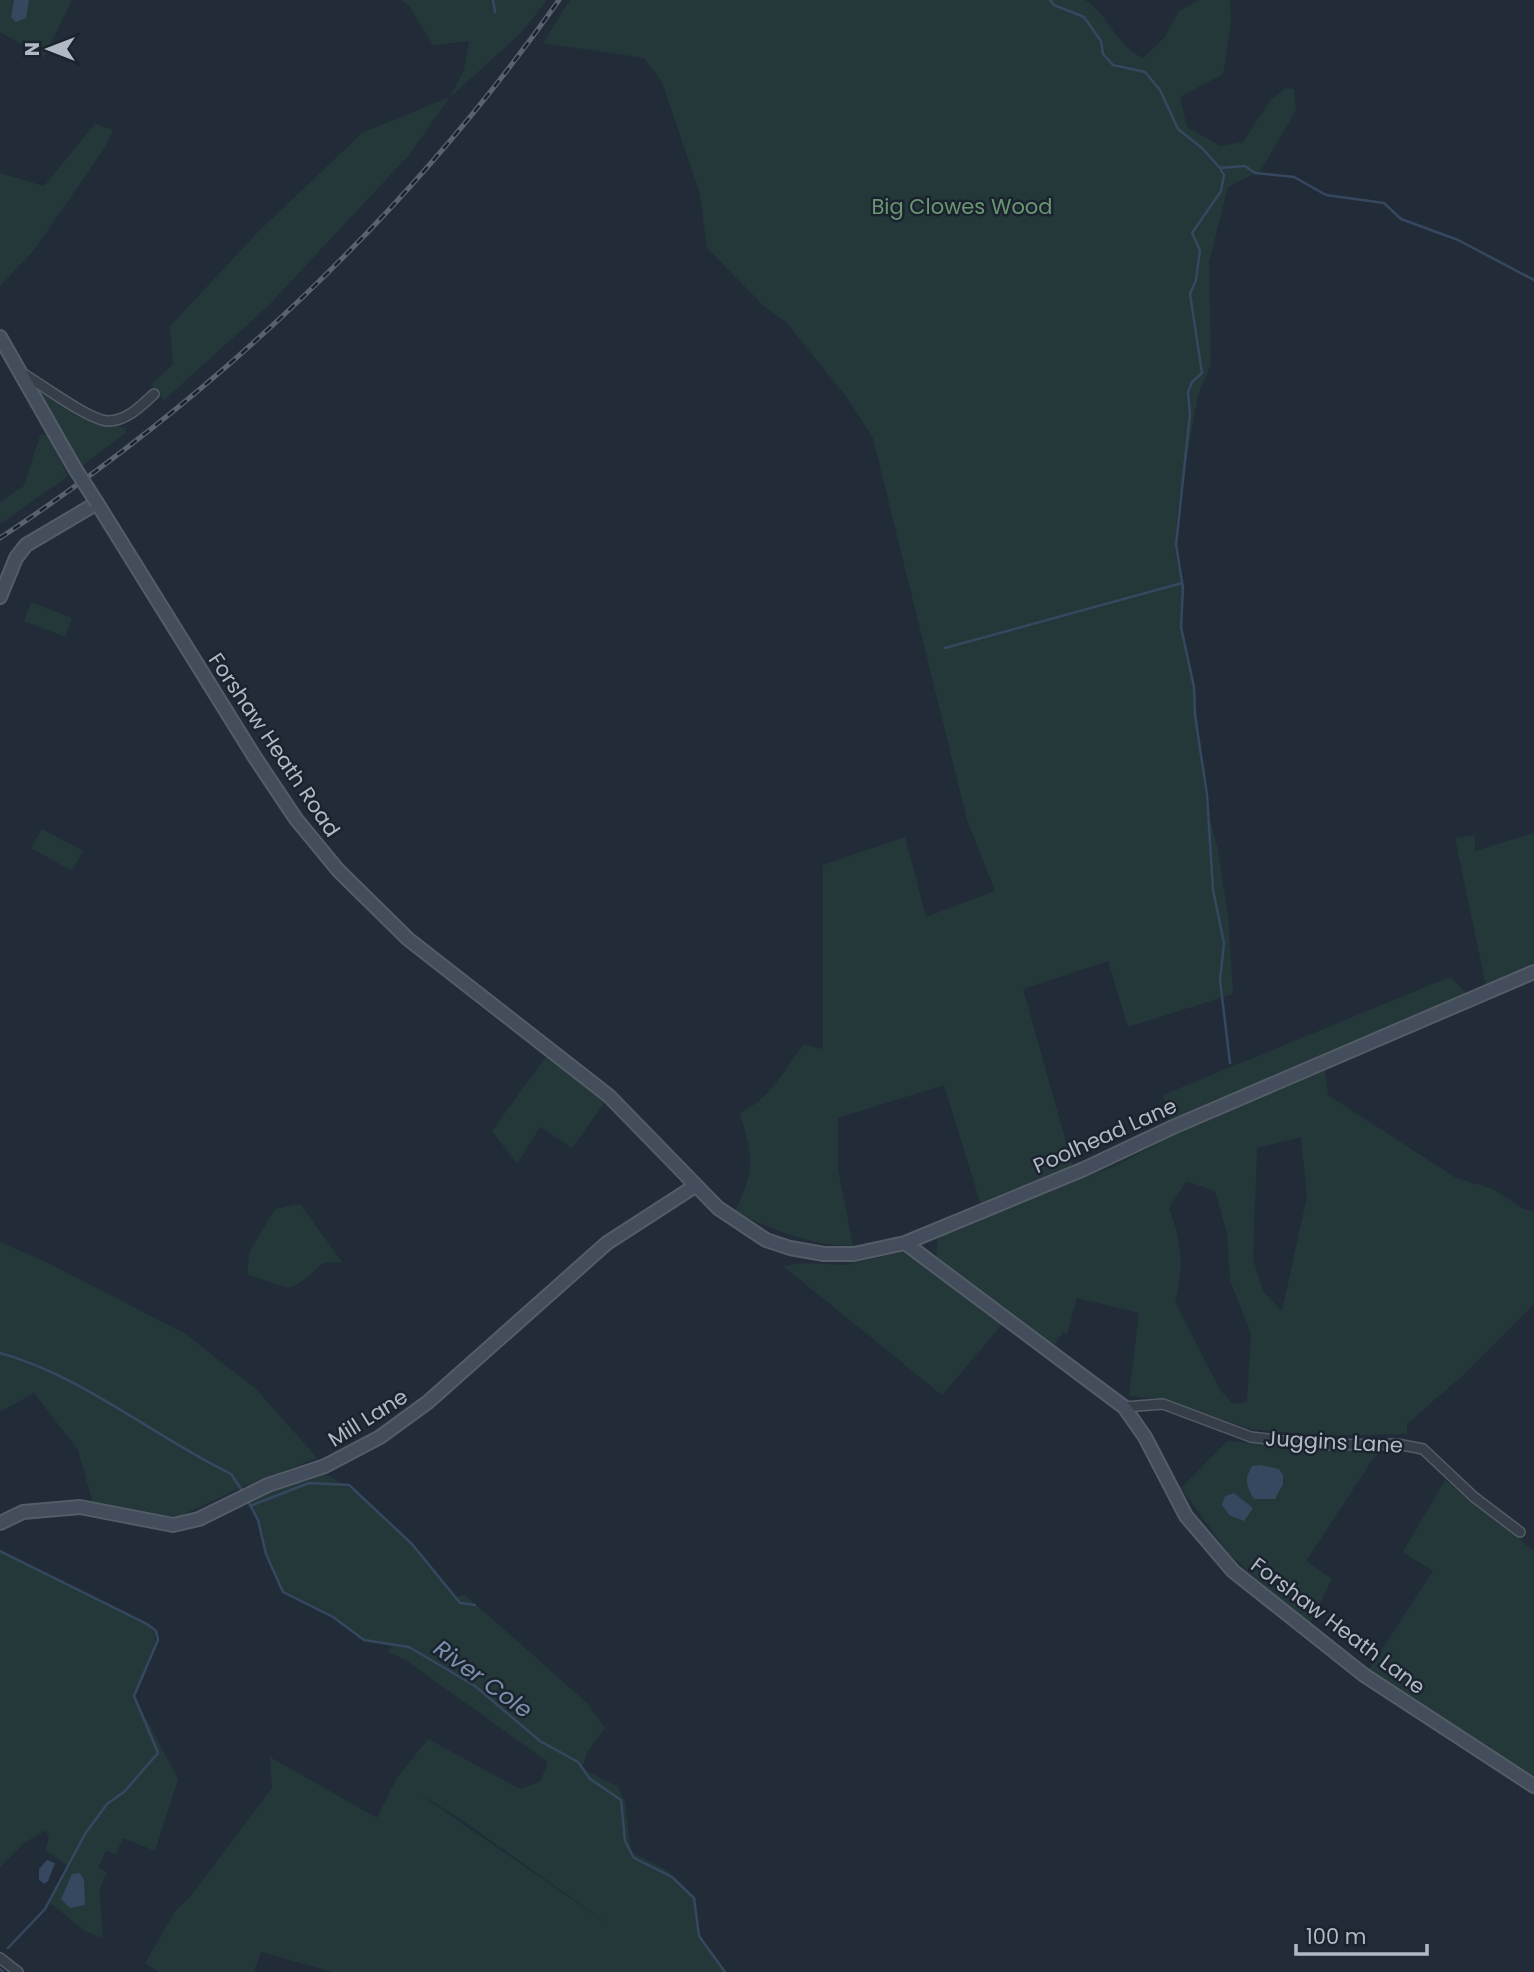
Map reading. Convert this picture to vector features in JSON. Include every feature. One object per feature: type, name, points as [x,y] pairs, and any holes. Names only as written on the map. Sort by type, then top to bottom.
[{"type":"street","name":"Forshaw Heath Road","points":[[0,337],[74,467],[296,819],[338,870],[408,939],[609,1096],[695,1186]]},
{"type":"street","points":[[18,371],[87,413],[108,421],[132,414],[154,394]]},
{"type":"street","points":[[0,597],[16,558],[26,545],[97,503]]},
{"type":"street","name":"Poolhead Lane","points":[[695,1186],[746,1227],[790,1248],[824,1254],[854,1254],[905,1243],[1084,1169],[1172,1127],[1534,972]]},
{"type":"street","name":"Mill Lane","points":[[0,1523],[23,1511],[80,1507],[173,1525],[199,1519],[268,1485],[325,1466],[380,1437],[428,1402],[607,1243],[695,1186]]},
{"type":"street","name":"Forshaw Heath Lane","points":[[905,1243],[1124,1406],[1151,1448],[1186,1516],[1233,1572],[1364,1675],[1534,1786]]},
{"type":"street","name":"Juggins Lane","points":[[1124,1406],[1163,1404],[1251,1437],[1318,1444],[1397,1444],[1423,1449],[1475,1497],[1520,1532]]},
{"type":"street","points":[[0,1958],[18,1972]]},
{"type":"green space","points":[[0,0],[72,0],[44,57],[0,32]]},
{"type":"green space","points":[[401,0],[547,0],[520,34],[450,97],[464,70],[469,41],[433,45],[409,6]]},
{"type":"green space","name":"Big Clowes Wood","points":[[570,0],[1085,0],[1101,14],[1126,46],[1143,58],[1164,38],[1179,11],[1200,0],[1230,0],[1231,23],[1223,74],[1180,97],[1187,127],[1220,146],[1243,142],[1269,102],[1285,88],[1294,89],[1296,110],[1261,170],[1228,187],[1209,262],[1211,364],[1198,395],[1177,514],[1175,551],[1183,588],[1181,627],[1194,687],[1206,805],[1217,846],[1228,915],[1233,994],[1128,1027],[1108,961],[1023,989],[1073,1167],[981,1205],[944,1085],[838,1118],[838,1169],[853,1246],[807,1240],[778,1231],[735,1212],[746,1184],[750,1163],[748,1142],[740,1113],[768,1092],[803,1045],[823,1049],[823,865],[905,837],[926,917],[995,891],[967,820],[873,438],[848,399],[787,323],[763,305],[707,248],[700,194],[662,82],[644,58],[543,43]]},
{"type":"green space","points":[[450,97],[408,156],[267,307],[164,400],[152,384],[173,364],[170,326],[259,231],[362,133]]},
{"type":"green space","points":[[95,124],[113,130],[105,147],[35,249],[0,286],[0,173],[44,186]]},
{"type":"green space","points":[[37,387],[96,423],[126,428],[125,433],[82,466]]},
{"type":"green space","points":[[40,435],[48,435],[68,476],[0,524],[0,502],[24,486]]},
{"type":"green space","points":[[31,602],[72,618],[65,637],[24,621]]},
{"type":"green space","points":[[42,829],[83,851],[72,871],[31,848]]},
{"type":"green space","points":[[1534,833],[1534,965],[1486,986],[1455,838],[1475,835],[1475,851]]},
{"type":"green space","points":[[1450,977],[1466,993],[1323,1057],[1328,1095],[1456,1178],[1493,1189],[1524,1209],[1534,1211],[1534,1304],[1462,1376],[1407,1424],[1407,1434],[1319,1436],[1251,1429],[1165,1400],[1129,1396],[1139,1313],[1077,1298],[1067,1334],[1063,1332],[1053,1347],[936,1259],[938,1235],[1115,1166],[1174,1135],[1163,1095]],"holes":[[[1301,1137],[1307,1197],[1282,1311],[1263,1291],[1253,1259],[1257,1148]],[[1186,1181],[1215,1191],[1227,1233],[1230,1280],[1251,1334],[1247,1402],[1233,1404],[1220,1390],[1175,1302],[1180,1277],[1180,1255],[1177,1232],[1169,1208]]]},
{"type":"green space","points":[[547,1055],[605,1102],[572,1148],[540,1127],[517,1164],[492,1131]]},
{"type":"green space","points":[[300,1204],[342,1262],[323,1263],[302,1282],[288,1287],[247,1274],[250,1251],[275,1209]]},
{"type":"green space","points":[[0,1242],[42,1260],[184,1333],[256,1389],[317,1458],[240,1488],[180,1516],[147,1517],[93,1503],[78,1450],[34,1393],[0,1412]]},
{"type":"green space","points":[[902,1252],[1004,1322],[942,1395],[783,1266],[804,1263],[845,1265]]},
{"type":"green space","points":[[1227,1441],[1377,1453],[1306,1561],[1332,1579],[1309,1625],[1229,1554],[1181,1488]]},
{"type":"green space","points":[[322,1473],[342,1483],[361,1496],[395,1527],[455,1597],[465,1595],[587,1703],[605,1728],[587,1752],[582,1769],[618,1787],[625,1802],[631,1852],[666,1870],[694,1898],[698,1934],[725,1972],[333,1972],[261,1952],[254,1972],[159,1972],[145,1963],[176,1910],[191,1896],[272,1788],[270,1757],[377,1818],[397,1778],[428,1739],[520,1789],[540,1782],[548,1762],[404,1659],[387,1652],[393,1647],[364,1640],[333,1617],[283,1592],[266,1554],[258,1520],[247,1500]],"holes":[[[418,1793],[459,1818],[606,1922]]]},
{"type":"green space","points":[[1445,1480],[1534,1551],[1534,1783],[1369,1669],[1433,1571],[1403,1552]]},
{"type":"green space","points":[[0,1552],[147,1624],[155,1633],[155,1643],[134,1696],[178,1779],[155,1851],[123,1838],[116,1854],[106,1851],[98,1868],[107,1872],[99,1890],[103,1938],[85,1931],[50,1903],[68,1866],[45,1850],[49,1838],[46,1830],[24,1843],[0,1867]]},
{"type":"water","points":[[14,0],[29,0],[26,18],[16,22],[11,17]]},
{"type":"water","points":[[1252,1466],[1279,1469],[1283,1475],[1283,1484],[1275,1499],[1254,1499],[1249,1490],[1249,1471]]},
{"type":"water","points":[[1234,1493],[1253,1508],[1244,1521],[1229,1515],[1222,1505],[1225,1496]]},
{"type":"water","points":[[47,1860],[55,1863],[48,1881],[44,1884],[39,1879],[39,1869]]},
{"type":"water","points":[[80,1873],[84,1880],[85,1905],[70,1908],[61,1899],[72,1874]]},
{"type":"waterway","points":[[493,0],[495,12]]},
{"type":"waterway","points":[[1050,0],[1054,5],[1084,17],[1101,41],[1103,54],[1113,65],[1145,72],[1160,90],[1178,129],[1202,148],[1220,168],[1245,166],[1255,173],[1294,177],[1326,195],[1384,203],[1401,219],[1458,240],[1534,280]]},
{"type":"waterway","points":[[1220,168],[1224,175],[1221,191],[1192,233],[1200,250],[1196,280],[1190,294],[1202,373],[1192,382],[1188,392],[1190,414],[1176,545],[1183,588],[1181,627],[1194,687],[1195,715],[1207,795],[1213,890],[1224,943],[1220,980],[1230,1063]]},
{"type":"waterway","points":[[945,648],[1182,583]]},
{"type":"waterway","name":"River Cole","points":[[0,1353],[31,1363],[89,1391],[231,1474],[243,1492]]},
{"type":"waterway","points":[[250,1506],[309,1483],[349,1485],[412,1544],[460,1603],[475,1605]]},
{"type":"waterway","name":"River Cole","points":[[248,1501],[258,1520],[266,1554],[283,1592],[333,1617],[364,1640],[409,1647],[475,1686],[540,1741],[578,1762],[590,1779],[621,1800],[625,1841],[634,1858],[672,1877],[694,1898],[699,1936],[725,1972]]},
{"type":"waterway","points":[[0,1551],[147,1624],[156,1631],[158,1640],[134,1696],[158,1753],[124,1792],[107,1804],[85,1834],[45,1909],[8,1948]]},
{"type":"waterway","points":[[0,1969],[3,1972]]},
{"type":"railway","points":[[0,538],[80,483],[158,424],[233,361],[305,295],[439,154],[501,78],[559,0]]}]
